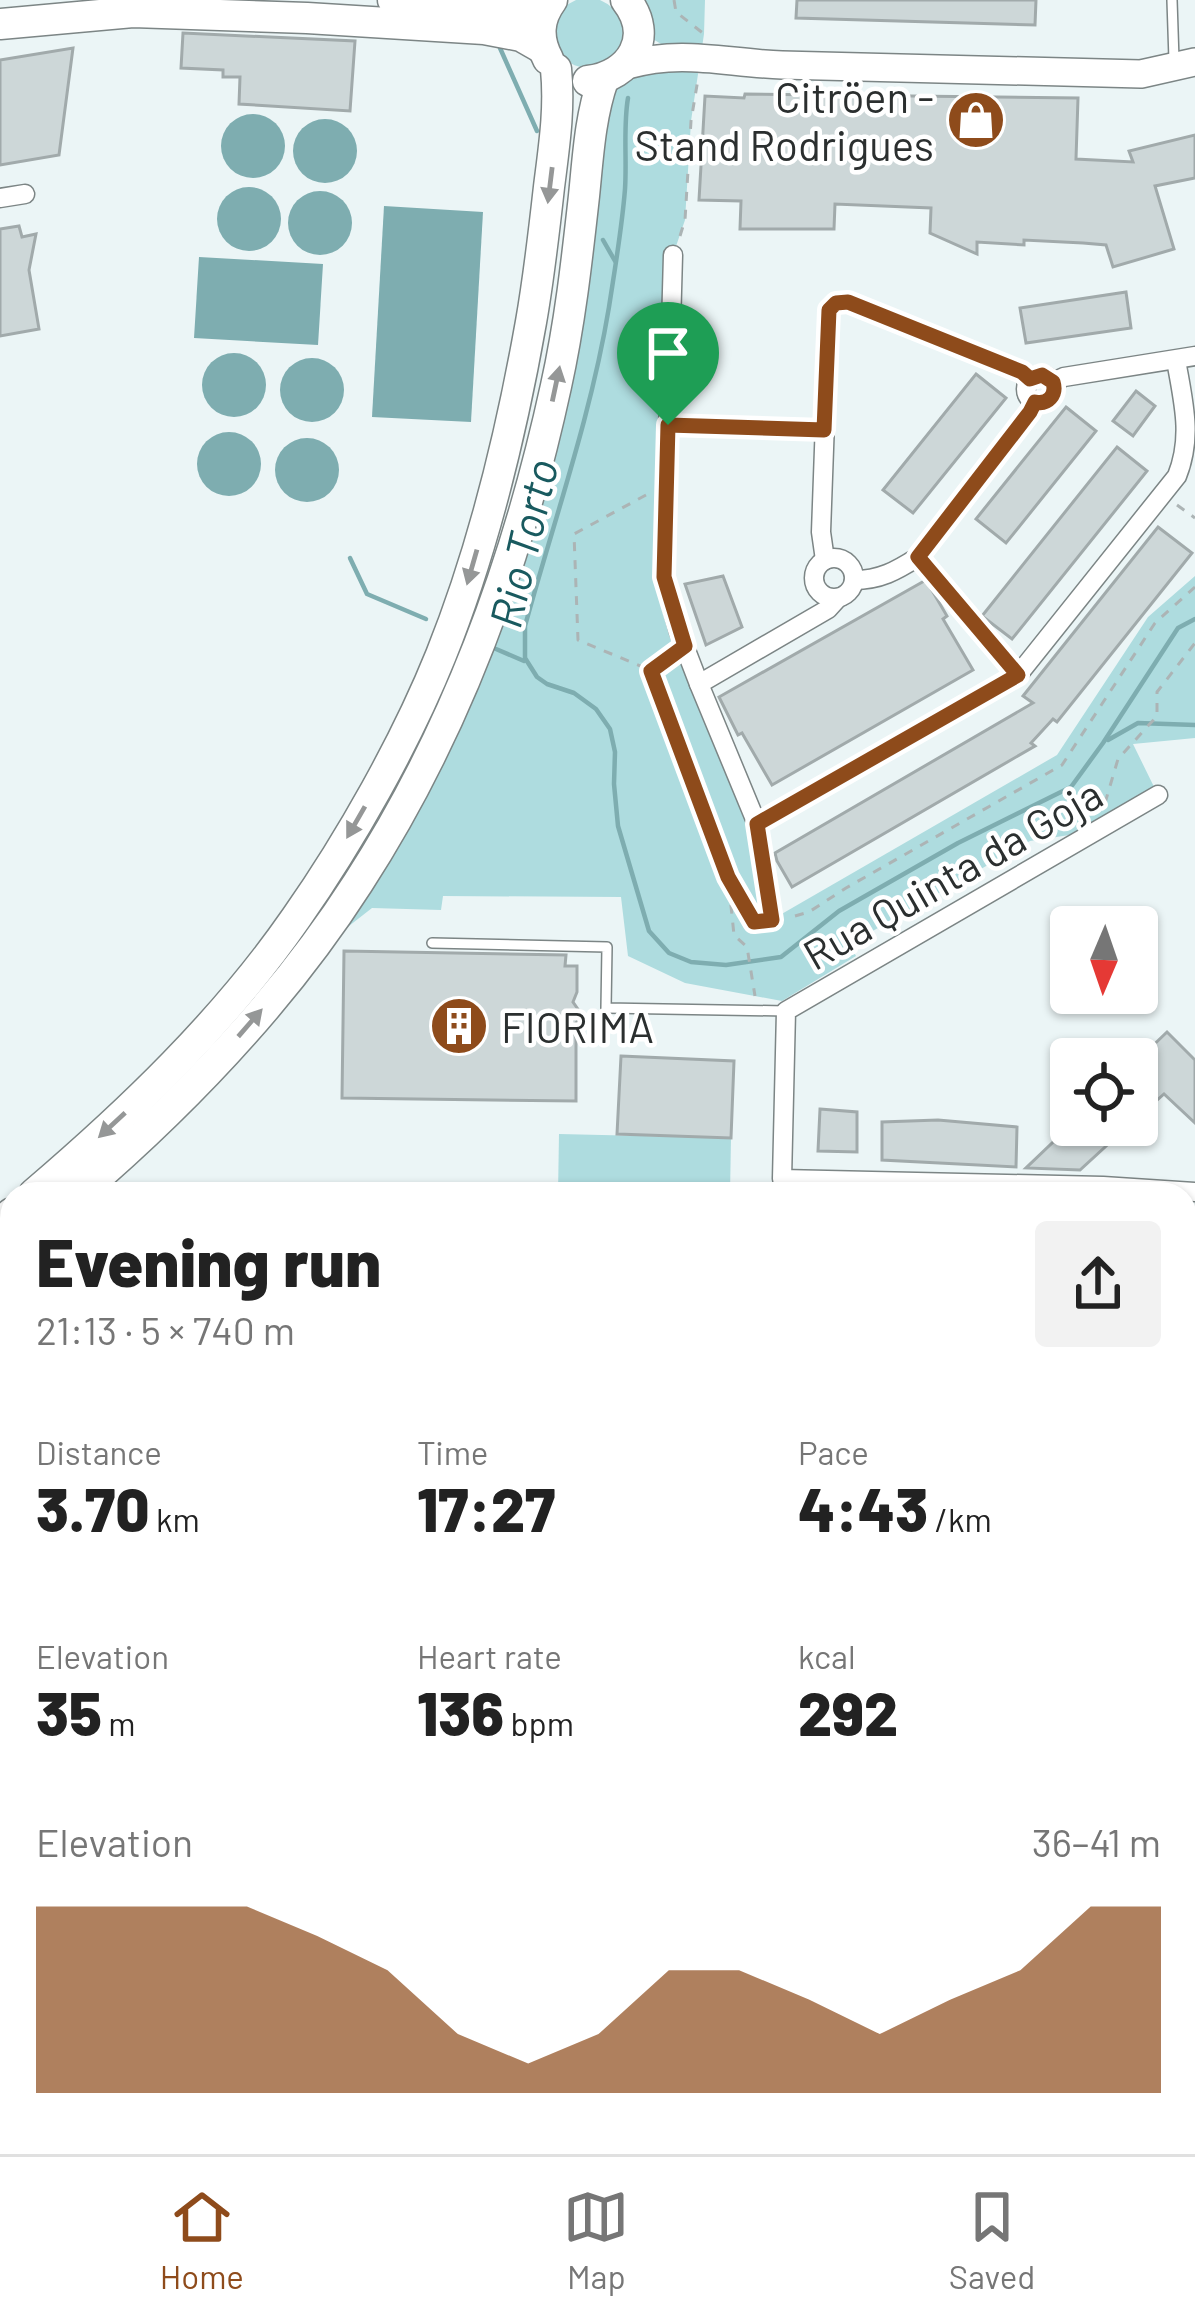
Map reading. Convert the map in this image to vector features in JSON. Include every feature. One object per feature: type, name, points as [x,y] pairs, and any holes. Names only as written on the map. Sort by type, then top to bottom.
[{"type":"main road","points":[[393,0],[525,8],[551,0]]},
{"type":"main road","points":[[48,1182],[169,1069],[295,920],[367,803],[440,658],[487,517],[523,371],[536,295],[558,115],[541,22],[551,0]]},
{"type":"main road","points":[[0,24],[133,12],[484,29],[521,36],[570,78],[586,81],[615,72]]},
{"type":"main road","points":[[92,1182],[188,1092],[285,982],[359,881],[469,673],[540,459],[568,322],[593,118],[615,72],[638,40],[632,13]]},
{"type":"street","points":[[632,13],[694,58]]},
{"type":"street","points":[[615,72],[664,56],[776,64],[1141,74],[1185,64]]},
{"type":"street","points":[[0,198],[25,194]]},
{"type":"street","points":[[673,255],[664,577],[699,684],[757,824],[772,920]]},
{"type":"street","points":[[825,560],[821,532],[829,310],[836,303],[848,302],[1030,379]]},
{"type":"street","points":[[757,824],[1018,675],[1177,476],[1186,454],[1185,358],[1053,382]]},
{"type":"street","points":[[1030,379],[1042,375],[1053,382]]},
{"type":"street","points":[[1030,379],[1027,392],[1035,402],[1051,398],[1053,382]]},
{"type":"street","points":[[854,580],[893,574],[918,557],[1035,402]]},
{"type":"street","points":[[699,684],[849,592],[852,568],[843,560],[825,560],[816,569],[814,581],[820,593],[838,598]]},
{"type":"street","name":"Rua Quinta da Goja","points":[[888,1182],[782,1178],[786,1011],[1158,795]]},
{"type":"lane","points":[[1172,0],[1173,56],[1185,64]]},
{"type":"lane","points":[[432,944],[607,947],[606,1008],[786,1011]]},
{"type":"path","points":[[673,255],[685,220],[694,58],[704,34],[676,12],[674,0]]},
{"type":"path","points":[[668,425],[824,430]]},
{"type":"path","points":[[666,484],[574,534],[578,640],[651,671],[728,877],[754,922],[772,920]]},
{"type":"path","points":[[1163,494],[1195,518]]},
{"type":"path","points":[[918,557],[1018,675]]},
{"type":"path","points":[[795,916],[1062,765],[1155,623],[1195,587]]},
{"type":"path","points":[[1096,831],[1118,759],[1157,716],[1157,692],[1195,643]]},
{"type":"path","points":[[651,671],[685,646]]},
{"type":"path","points":[[728,877],[734,935],[747,946],[753,982]]},
{"type":"shaded area","points":[[633,0],[705,0],[685,220],[673,255],[664,577],[757,824],[773,919],[1057,755],[1148,617],[1195,576],[1195,738],[1133,744],[1158,795],[1096,831],[1030,841],[850,944],[856,956],[782,1001],[685,983],[628,956],[621,897],[443,896],[441,910],[372,908],[331,940],[519,531],[603,80],[678,54],[646,35]]},
{"type":"shaded area","points":[[575,1],[601,1],[620,20],[620,46],[601,65],[575,65],[556,46],[556,20]]},
{"type":"shaded area","points":[[253,114],[275,124],[285,146],[275,168],[253,178],[231,168],[221,146],[231,124]]},
{"type":"shaded area","points":[[325,119],[347,129],[357,151],[347,173],[325,183],[303,173],[293,151],[303,129]]},
{"type":"shaded area","points":[[249,187],[271,197],[281,219],[271,241],[249,251],[227,241],[217,219],[227,197]]},
{"type":"shaded area","points":[[320,191],[342,201],[352,223],[342,245],[320,255],[298,245],[288,223],[298,201]]},
{"type":"shaded area","points":[[384,206],[483,212],[471,422],[372,417]]},
{"type":"shaded area","points":[[199,257],[323,264],[318,345],[194,338]]},
{"type":"shaded area","points":[[234,353],[256,363],[266,385],[256,407],[234,417],[212,407],[202,385],[212,363]]},
{"type":"shaded area","points":[[312,358],[334,368],[344,390],[334,412],[312,422],[290,412],[280,390],[290,368]]},
{"type":"shaded area","points":[[229,432],[251,442],[261,464],[251,486],[229,496],[207,486],[197,464],[207,442]]},
{"type":"shaded area","points":[[307,438],[329,448],[339,470],[329,492],[307,502],[285,492],[275,470],[285,448]]},
{"type":"shaded area","points":[[559,1134],[731,1138],[730,1182],[558,1182]]},
{"type":"building","points":[[797,0],[1036,0],[1035,25],[796,18]]},
{"type":"building","points":[[183,33],[355,41],[350,111],[239,104],[240,77],[223,77],[223,70],[181,68]]},
{"type":"building","points":[[73,48],[59,155],[0,165],[0,60]]},
{"type":"building","points":[[745,94],[1078,98],[1076,159],[1133,162],[1129,151],[1195,135],[1195,178],[1155,186],[1174,249],[1113,267],[1106,245],[977,242],[977,254],[930,233],[931,208],[835,204],[834,229],[740,229],[741,201],[699,200],[705,96],[744,98]]},
{"type":"building","points":[[19,226],[22,237],[36,234],[29,270],[39,329],[0,336],[0,229]]},
{"type":"building","points":[[1126,292],[1131,328],[1026,343],[1020,308]]},
{"type":"building","points":[[976,374],[1006,398],[913,513],[883,490]]},
{"type":"building","points":[[1136,391],[1155,406],[1133,436],[1113,421]]},
{"type":"building","points":[[1066,407],[1096,431],[1006,543],[976,519]]},
{"type":"building","points":[[1117,447],[1147,471],[1012,639],[982,616]]},
{"type":"building","points":[[1158,527],[1192,553],[1057,722],[1053,719],[1031,743],[1035,746],[792,887],[775,853],[1033,703],[1023,696]]},
{"type":"building","points":[[723,576],[742,627],[706,645],[685,584]]},
{"type":"building","points":[[926,580],[973,670],[772,785],[719,697]]},
{"type":"building","name":"FIORIMA","points":[[344,951],[566,955],[565,966],[577,966],[573,1002],[582,1015],[573,1027],[576,1101],[342,1098]]},
{"type":"building","points":[[1167,1032],[1195,1060],[1195,1123],[1164,1094],[1158,1099],[1158,1041]]},
{"type":"building","points":[[621,1056],[734,1061],[731,1138],[617,1134]]},
{"type":"building","points":[[820,1109],[857,1112],[857,1152],[818,1151]]},
{"type":"building","points":[[938,1120],[1017,1127],[1016,1167],[882,1160],[882,1122]]},
{"type":"building","points":[[1050,1145],[1106,1146],[1080,1170],[1026,1168]]},
{"type":"waterway","points":[[500,48],[537,131]]},
{"type":"waterway","name":"Rio Torto","points":[[628,98],[624,204],[609,307],[582,428],[525,626],[525,658],[537,677],[574,693],[596,709],[610,729],[618,826],[649,931],[669,953],[691,962],[726,965],[781,957],[839,911],[958,843],[1071,787],[1178,628],[1195,619]]},
{"type":"waterway","points":[[603,240],[615,261]]},
{"type":"waterway","points":[[350,558],[367,594],[426,619]]},
{"type":"waterway","points":[[496,649],[524,661]]},
{"type":"waterway","name":"Rio Torto","points":[[1108,740],[1138,723],[1195,725]]},
{"type":"place","name":"Citröen - Stand Rodrigues","points":[[976,120]]},
{"type":"place","name":"FIORIMA","points":[[459,1026]]},
{"type":"route","points":[[848,302],[1030,379],[1046,376],[1054,386],[1048,401],[1035,402],[918,557],[1018,675],[757,824],[772,920],[754,922],[728,877],[651,671],[685,646],[664,577],[668,425],[824,430],[829,310],[836,303],[848,302]]}]
